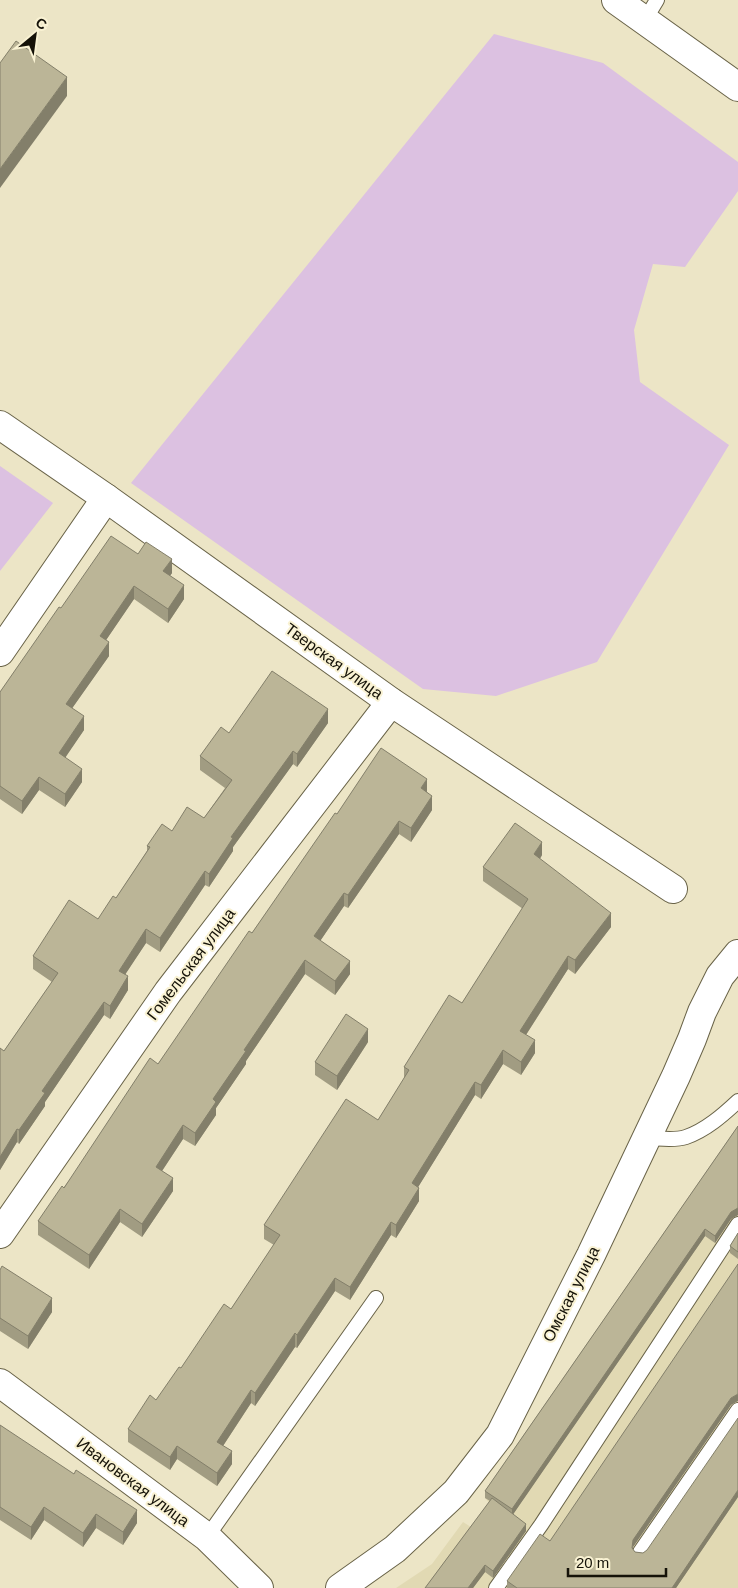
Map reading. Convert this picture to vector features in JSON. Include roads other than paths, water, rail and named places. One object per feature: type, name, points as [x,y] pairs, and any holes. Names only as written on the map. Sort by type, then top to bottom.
[{"type":"street","points":[[616,0],[651,10],[738,87]]},
{"type":"street","name":"Тверская улица","points":[[0,425],[106,498],[391,702],[673,889]]},
{"type":"street","points":[[0,652],[106,498]]},
{"type":"street","name":"Гомельская улица","points":[[0,1234],[168,992],[391,702]]},
{"type":"street","name":"Омская улица","points":[[340,1588],[395,1549],[456,1492],[500,1435],[591,1255],[684,1058],[702,1012],[720,976],[738,954]]},
{"type":"street","name":"Ивановская улица","points":[[0,1383],[208,1537],[259,1588]]},
{"type":"lane","points":[[646,1138],[666,1139],[685,1137],[702,1130],[738,1101]]},
{"type":"lane","points":[[496,1588],[541,1525],[738,1224]]},
{"type":"lane","points":[[208,1537],[376,1298]]},
{"type":"lane","points":[[640,1552],[738,1410]]}]
